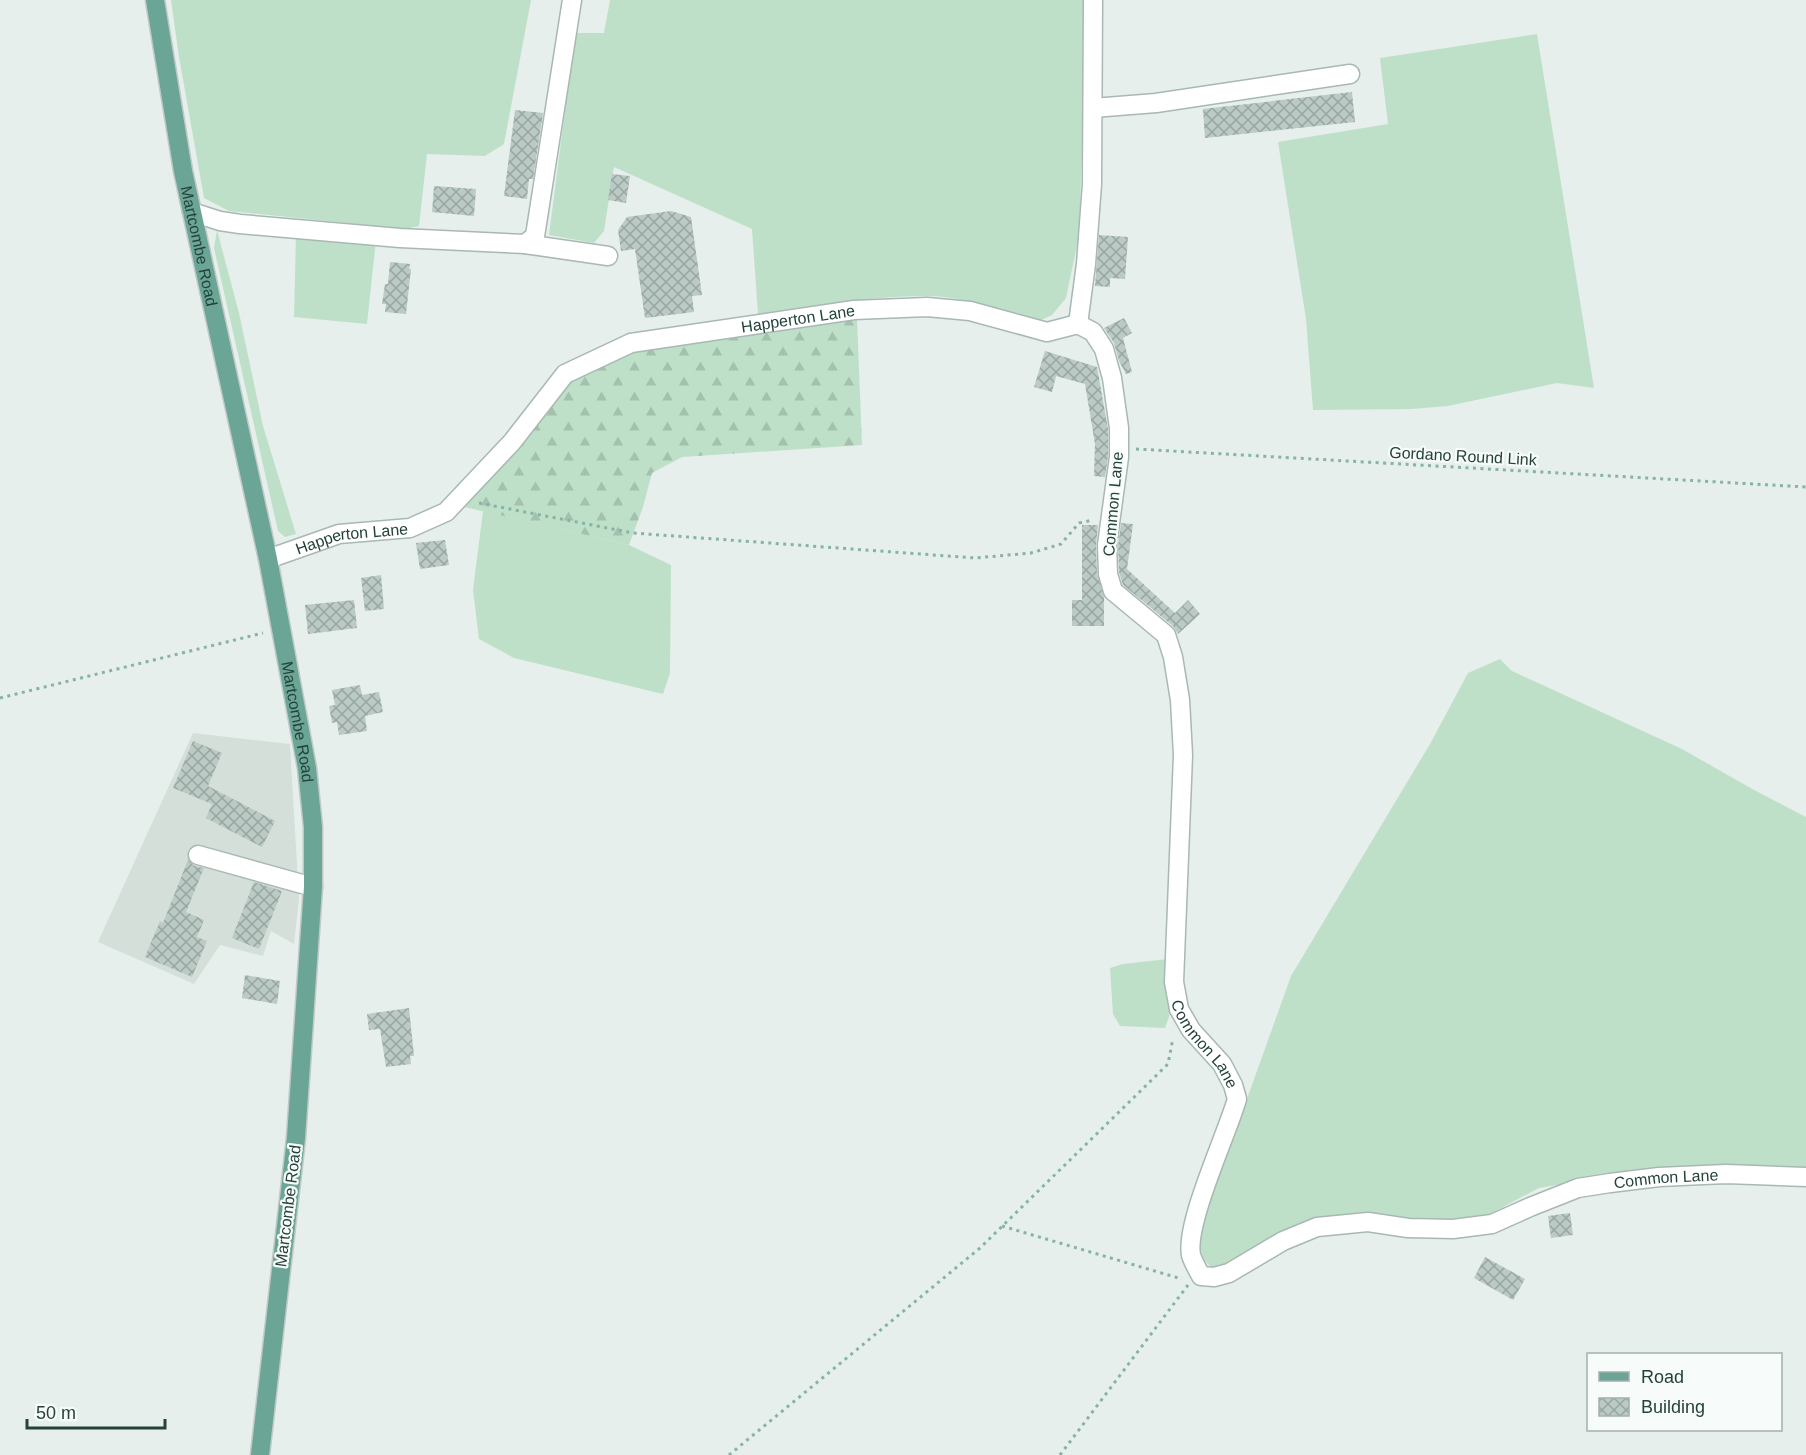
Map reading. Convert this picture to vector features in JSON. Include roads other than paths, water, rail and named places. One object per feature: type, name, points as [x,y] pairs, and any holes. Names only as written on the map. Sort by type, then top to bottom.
[{"type":"main road","name":"Martcombe Road","points":[[155,0],[183,171],[268,559],[307,768],[313,827],[314,887],[296,1138],[260,1455]]},
{"type":"street","points":[[525,244],[535,236],[572,0]]},
{"type":"street","points":[[1078,324],[1086,264],[1092,184],[1093,0]]},
{"type":"street","points":[[1093,108],[1156,103],[1350,74]]},
{"type":"street","points":[[192,212],[220,221],[240,224],[400,238],[525,244],[608,256]]},
{"type":"street","name":"Happerton Lane","points":[[268,559],[339,534],[410,528],[446,512],[512,442],[566,374],[632,343],[854,310],[927,307],[970,311],[1047,332],[1078,324]]},
{"type":"street","name":"Common Lane","points":[[1078,324],[1093,332],[1104,349],[1112,378],[1119,428],[1119,448],[1107,545],[1108,574],[1113,591],[1166,635],[1173,657],[1180,700],[1183,755],[1174,982],[1179,1009],[1191,1030],[1222,1064],[1233,1084],[1237,1099],[1199,1205],[1191,1238],[1191,1255],[1201,1276],[1229,1273],[1283,1241],[1317,1227],[1368,1222],[1408,1228],[1453,1230],[1492,1224],[1578,1188],[1610,1183],[1726,1174],[1806,1178]]},
{"type":"street","points":[[198,855],[314,887]]}]
